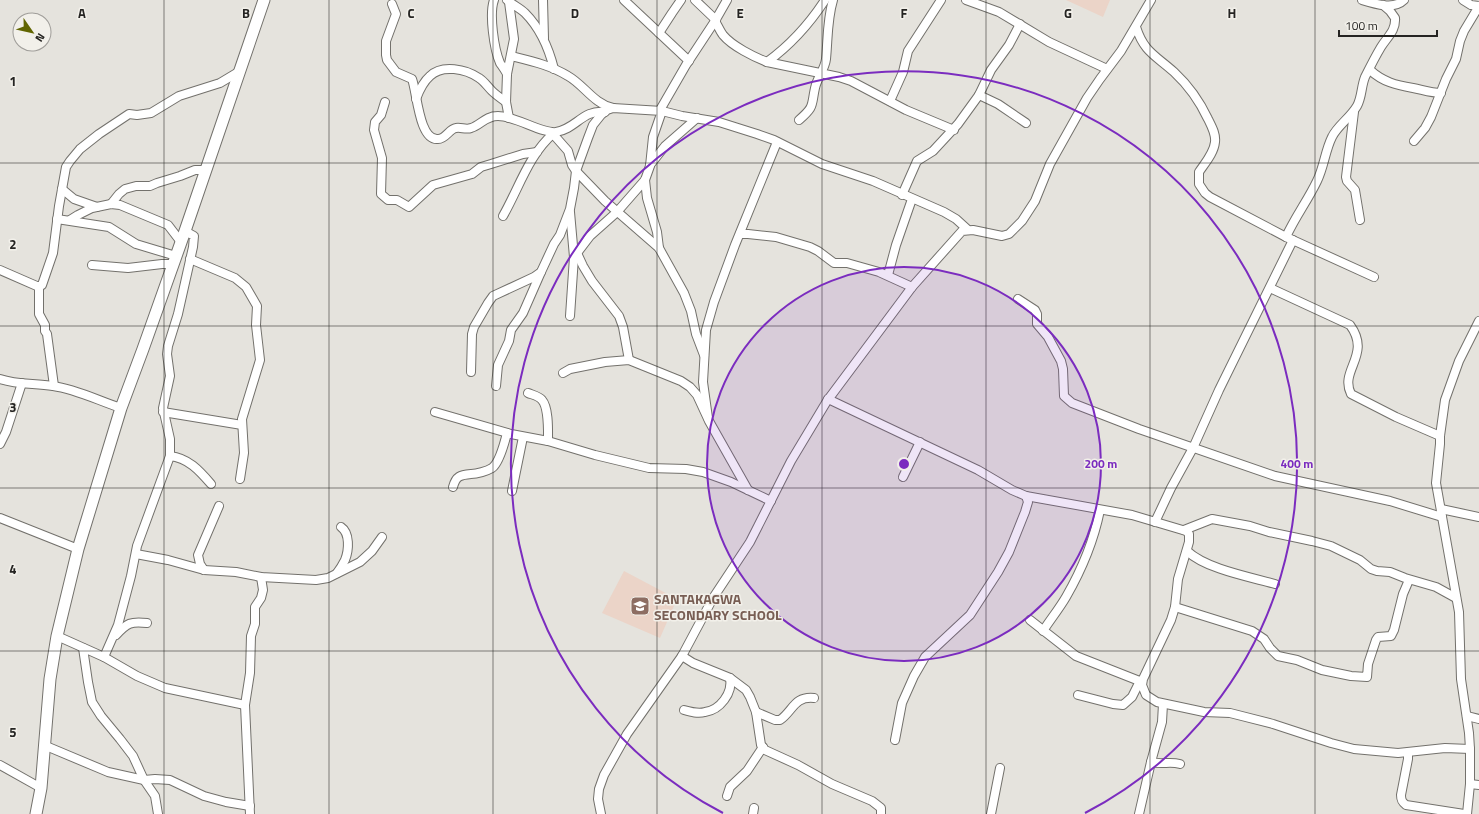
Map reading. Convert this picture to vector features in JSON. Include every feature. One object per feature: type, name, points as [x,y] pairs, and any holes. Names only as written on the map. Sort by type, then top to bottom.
[{"type":"street","points":[[36,814],[42,788],[46,746],[48,690],[57,636],[78,549],[121,408],[175,260],[264,0]]},
{"type":"street","points":[[494,0],[491,13],[497,50],[500,62],[507,74]]},
{"type":"street","points":[[543,0],[544,38]]},
{"type":"street","points":[[624,0],[689,61]]},
{"type":"street","points":[[659,32],[682,0]]},
{"type":"street","points":[[695,0],[716,21],[719,30],[728,40],[757,58],[767,62],[851,82],[906,110],[954,130]]},
{"type":"street","points":[[576,255],[590,236],[617,212],[645,180],[650,166],[653,137],[661,110],[689,61],[716,21],[726,0]]},
{"type":"street","points":[[767,62],[802,28],[819,9],[824,0]]},
{"type":"street","points":[[799,120],[813,105],[815,87],[826,59],[827,28],[833,0]]},
{"type":"street","points":[[890,102],[903,72],[908,51],[941,0]]},
{"type":"street","points":[[966,0],[999,12],[1049,42],[1107,69]]},
{"type":"street","points":[[601,814],[598,799],[599,789],[604,775],[627,734],[682,656],[713,598],[750,542],[791,461],[828,399],[912,287],[962,231],[967,230],[1002,236],[1009,234],[1022,222],[1035,201],[1050,164],[1087,98],[1121,51],[1151,0]]},
{"type":"street","points":[[1362,0],[1396,6],[1404,0]]},
{"type":"street","points":[[1414,141],[1425,128],[1456,59],[1464,31],[1479,6],[1471,5],[1463,0]]},
{"type":"street","points":[[508,1],[525,13],[544,38],[549,49],[554,69]]},
{"type":"street","points":[[508,1],[514,39],[507,74],[506,102],[509,118]]},
{"type":"street","points":[[1155,522],[1171,488],[1193,448],[1219,390],[1270,288],[1298,213],[1317,182],[1334,134],[1354,111],[1360,98],[1365,77],[1382,45],[1394,30],[1396,24],[1393,14],[1378,3]]},
{"type":"street","points":[[392,4],[396,14],[386,40],[387,60],[394,70],[412,79],[418,109],[430,137],[437,140],[444,137],[455,128],[470,129],[484,120],[499,116],[554,133],[568,151],[576,171],[617,212],[660,248]]},
{"type":"street","points":[[902,195],[917,161],[933,151],[954,130],[979,95],[991,70],[1009,45],[1020,24]]},
{"type":"street","points":[[1136,27],[1140,40],[1149,52],[1174,72],[1198,100],[1213,130],[1215,141],[1214,147],[1198,176],[1199,184],[1205,193],[1215,200],[1289,238],[1374,277]]},
{"type":"street","points":[[511,56],[538,62],[554,69],[579,83],[605,106],[613,108],[661,110],[682,116],[719,122],[757,134],[822,164],[873,182],[944,212],[956,219],[967,230]]},
{"type":"street","points":[[416,100],[421,87],[430,75],[438,70],[458,69],[477,77],[506,102]]},
{"type":"street","points":[[1370,70],[1382,80],[1427,92],[1441,93]]},
{"type":"street","points":[[54,386],[47,334],[45,331],[44,322],[39,314],[39,287],[43,282],[53,253],[66,167],[80,149],[129,114],[137,115],[151,113],[180,96],[220,83],[240,71]]},
{"type":"street","points":[[979,95],[998,104],[1026,123]]},
{"type":"street","points":[[385,102],[381,115],[375,122],[374,130],[382,158],[381,194],[388,200],[398,200],[409,207],[433,185],[472,174],[481,167],[523,154],[537,152]]},
{"type":"street","points":[[496,386],[498,365],[509,341],[512,330],[523,313],[554,244],[560,235],[570,209],[576,171],[593,125],[601,115],[613,108]]},
{"type":"street","points":[[1354,111],[1346,177],[1348,183],[1355,190],[1360,220]]},
{"type":"street","points":[[503,216],[523,176],[546,139],[554,133],[571,127],[592,112],[605,112]]},
{"type":"street","points":[[650,166],[665,146],[697,118]]},
{"type":"street","points":[[708,418],[703,382],[706,330],[716,298],[740,234],[777,142]]},
{"type":"street","points":[[111,204],[119,194],[126,189],[136,186],[150,186],[195,170],[206,170]]},
{"type":"street","points":[[645,180],[647,198],[660,248],[684,293],[704,355]]},
{"type":"street","points":[[62,189],[74,199],[97,207]]},
{"type":"street","points":[[888,275],[896,245],[912,199]]},
{"type":"street","points":[[70,220],[78,214],[111,204],[128,208],[168,225],[181,242]]},
{"type":"street","points":[[570,209],[576,255],[570,316]]},
{"type":"street","points":[[57,219],[109,227],[136,244],[175,260]]},
{"type":"street","points":[[104,657],[114,637],[123,609],[137,546],[170,456],[170,438],[163,412],[163,406],[170,376],[167,354],[168,346],[178,314],[194,237],[185,231]]},
{"type":"street","points":[[740,234],[776,237],[810,247],[834,263],[847,263],[865,267],[888,275],[912,287]]},
{"type":"street","points":[[576,255],[592,281],[619,316],[623,327],[628,360]]},
{"type":"street","points":[[190,259],[241,282],[246,287],[257,306],[256,325],[260,360],[242,419],[244,453],[240,479]]},
{"type":"street","points":[[92,265],[128,268],[162,264],[175,260]]},
{"type":"street","points":[[0,270],[39,287]]},
{"type":"street","points":[[471,372],[472,334],[474,327],[488,303],[493,296],[534,277],[541,272]]},
{"type":"street","points":[[1270,288],[1350,325],[1354,330],[1358,352],[1348,382],[1348,389],[1351,394],[1396,418],[1440,436]]},
{"type":"street","points":[[1018,298],[1035,310],[1037,314],[1037,324],[1048,337],[1061,361],[1064,380],[1064,396],[1067,400],[1076,405],[1117,421],[1275,476],[1441,513],[1479,517]]},
{"type":"street","points":[[1408,753],[1401,800],[1403,803],[1466,814],[1470,784],[1470,749],[1467,716],[1461,679],[1460,619],[1436,483],[1445,400],[1459,361],[1479,321]]},
{"type":"street","points":[[563,373],[605,362],[628,360],[672,376],[686,384],[697,395],[748,490]]},
{"type":"street","points":[[0,379],[69,389],[121,408]]},
{"type":"street","points":[[0,444],[6,432],[22,383]]},
{"type":"street","points":[[528,393],[538,397],[545,404],[548,441]]},
{"type":"street","points":[[828,399],[978,470],[1012,490],[1026,496],[1132,515],[1184,530],[1189,534],[1190,537],[1187,551],[1178,579],[1175,608],[1165,635],[1148,667],[1142,682],[1132,697],[1123,704],[1113,704],[1078,695]]},
{"type":"street","points":[[163,412],[242,425]]},
{"type":"street","points":[[435,412],[507,433],[548,441],[649,468],[686,469],[703,472],[771,501]]},
{"type":"street","points":[[453,487],[455,480],[461,475],[475,474],[494,466],[507,433]]},
{"type":"street","points":[[512,490],[523,437]]},
{"type":"street","points":[[903,477],[920,442]]},
{"type":"street","points":[[170,456],[183,459],[194,466],[211,484]]},
{"type":"street","points":[[895,740],[902,703],[924,657],[970,614],[998,572],[1010,552],[1025,512],[1028,502],[1026,496]]},
{"type":"street","points":[[204,570],[200,564],[198,555],[219,506]]},
{"type":"street","points":[[1043,631],[1065,598],[1076,578],[1097,525],[1100,510]]},
{"type":"street","points":[[0,518],[78,549]]},
{"type":"street","points":[[1184,530],[1212,519],[1301,538],[1331,546],[1360,560],[1371,569],[1390,572],[1409,580],[1444,590],[1456,598]]},
{"type":"street","points":[[336,574],[345,560],[347,553],[347,537],[344,529],[341,527]]},
{"type":"street","points":[[136,554],[168,560],[204,570],[236,572],[261,577],[316,580],[328,578],[351,567],[368,556],[382,537]]},
{"type":"street","points":[[1187,551],[1198,560],[1275,584]]},
{"type":"street","points":[[46,746],[108,772],[144,780],[170,780],[204,796],[250,810],[245,705],[250,673],[251,636],[255,624],[255,607],[261,598],[263,590],[261,577]]},
{"type":"street","points":[[1175,608],[1259,634],[1278,656],[1297,660],[1322,670],[1351,676],[1367,677],[1368,664],[1376,640],[1378,637],[1391,636],[1394,630],[1403,594],[1409,580]]},
{"type":"street","points":[[1030,620],[1076,656],[1142,682]]},
{"type":"street","points":[[114,637],[129,623],[147,623]]},
{"type":"street","points":[[57,636],[104,657],[137,676],[165,688],[245,705]]},
{"type":"street","points":[[83,648],[92,702],[101,716],[133,756],[144,780],[155,796],[158,814]]},
{"type":"street","points":[[682,656],[693,663],[730,678],[746,690],[756,712],[761,745],[763,748],[771,753],[787,759],[832,784],[872,801],[881,808],[881,814]]},
{"type":"street","points":[[684,710],[697,713],[716,708],[727,697],[730,691],[732,686],[730,678]]},
{"type":"street","points":[[1142,682],[1143,690],[1146,695],[1151,700],[1162,704],[1204,712],[1224,712],[1237,714],[1354,749],[1408,753],[1445,748],[1470,749]]},
{"type":"street","points":[[756,712],[775,720],[780,720],[798,701],[805,698],[814,698]]},
{"type":"street","points":[[1139,814],[1162,722],[1162,704]]},
{"type":"street","points":[[1467,716],[1479,719]]},
{"type":"street","points":[[727,796],[730,787],[747,771],[763,748]]},
{"type":"street","points":[[1151,762],[1162,764],[1172,762],[1180,764]]},
{"type":"street","points":[[0,765],[42,788]]},
{"type":"street","points":[[991,814],[1000,768]]},
{"type":"street","points":[[1470,784],[1479,785]]},
{"type":"shaded area","points":[[1066,0],[1110,0],[1103,17]]},
{"type":"shaded area","name":"SANTAKAGWA SECONDARY SCHOOL","points":[[624,571],[677,599],[660,638],[602,613]]},
{"type":"place","name":"SANTAKAGWA SECONDARY SCHOOL","points":[[640,606]]}]
